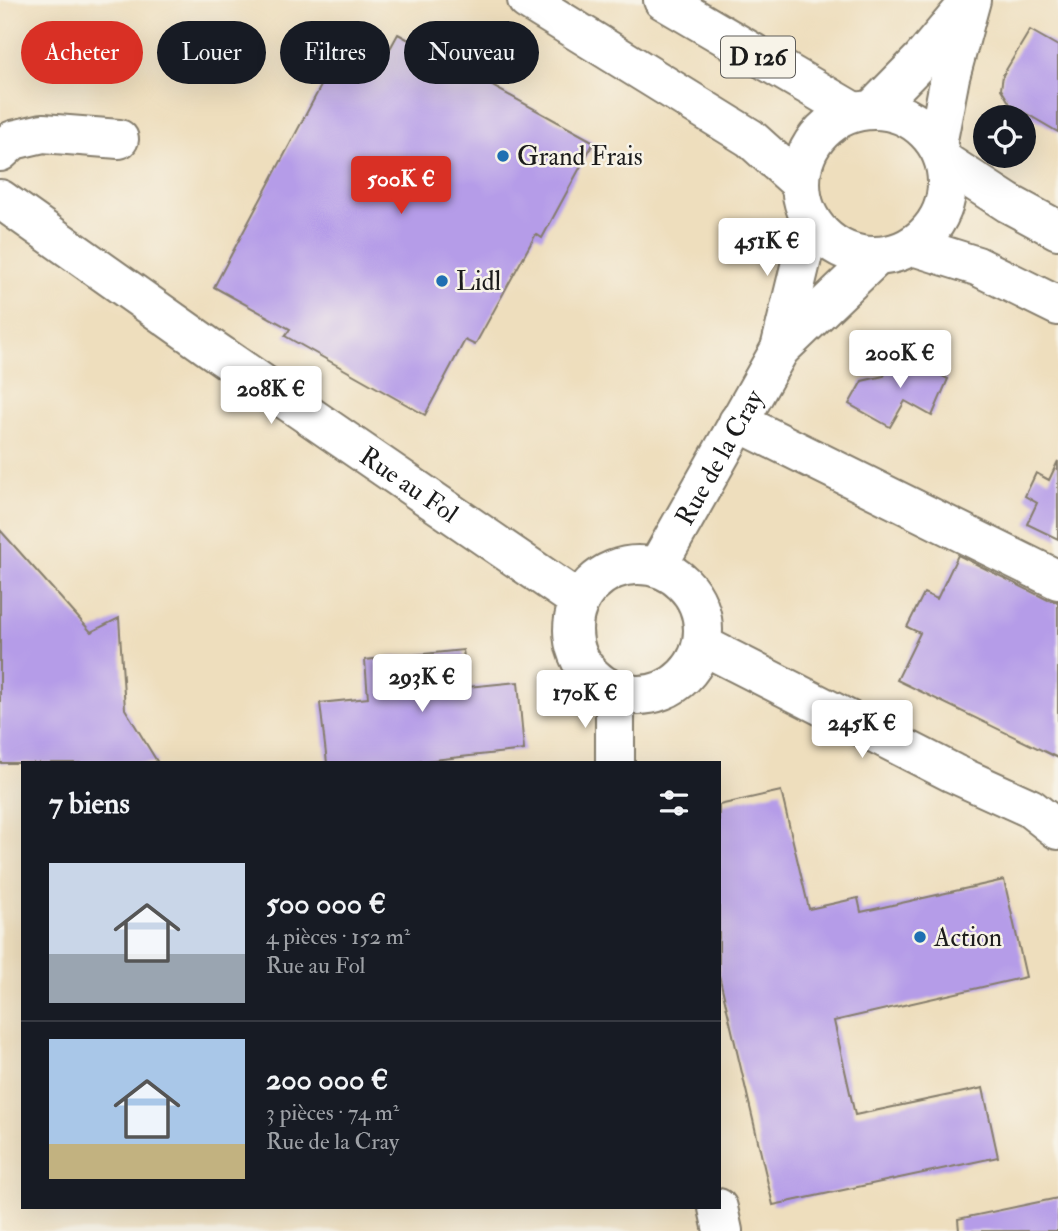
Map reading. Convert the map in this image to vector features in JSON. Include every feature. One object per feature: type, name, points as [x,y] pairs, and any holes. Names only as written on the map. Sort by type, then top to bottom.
[{"type":"street","name":"D 126","points":[[527,0],[750,138],[801,184]]},
{"type":"street","name":"D 126","points":[[663,0],[863,111]]},
{"type":"street","points":[[863,111],[922,60],[971,0]]},
{"type":"street","points":[[971,0],[950,77],[941,153],[948,181],[946,201],[928,234],[913,246],[895,254],[876,257],[857,255],[839,248],[823,236],[811,221],[804,203],[801,184],[803,165],[810,147],[821,132],[836,119],[863,111],[892,111],[910,118],[925,130],[941,153],[1008,203],[1058,230]]},
{"type":"street","points":[[0,152],[13,140],[43,133],[119,139]]},
{"type":"street","name":"Rue au Fol","points":[[0,200],[579,601]]},
{"type":"street","name":"Rue de la Cray","points":[[657,567],[780,349],[811,221]]},
{"type":"street","points":[[913,246],[978,266],[1058,306]]},
{"type":"street","name":"Rue de la Cray","points":[[780,349],[876,257]]},
{"type":"street","points":[[738,422],[1058,580]]},
{"type":"street","points":[[639,564],[657,567],[675,576],[689,589],[699,606],[703,626],[702,645],[693,666],[678,682],[658,692],[637,695],[615,691],[596,680],[582,664],[574,643],[573,622],[579,601],[590,586],[604,574],[621,566],[639,564]]},
{"type":"street","points":[[702,645],[953,773],[1030,808],[1058,830]]},
{"type":"street","points":[[615,691],[615,761]]},
{"type":"street","points":[[718,1209],[723,1231]]},
{"type":"building","points":[[1030,30],[1058,46],[1058,132],[1036,119],[1036,105],[1010,104],[1001,89],[1003,75]]},
{"type":"building","points":[[398,34],[404,37],[404,84],[489,84],[594,142],[542,238],[536,234],[475,345],[465,340],[425,415],[285,336],[290,329],[214,287],[322,84],[390,84],[390,49]]},
{"type":"building","points":[[897,351],[948,379],[932,416],[905,401],[890,427],[849,404],[862,381],[884,376]]},
{"type":"building","points":[[1058,461],[1058,539],[1027,524],[1037,503],[1025,496],[1036,473],[1049,480]]},
{"type":"building","points":[[0,530],[91,632],[119,618],[125,709],[157,761],[0,763]]},
{"type":"building","points":[[958,555],[1048,600],[1058,602],[1058,758],[897,680],[920,633],[907,627],[924,593],[937,599]]},
{"type":"building","points":[[463,650],[468,687],[518,682],[524,750],[424,761],[327,761],[320,703],[368,698],[365,660]]},
{"type":"building","points":[[781,791],[809,909],[858,898],[861,912],[1004,880],[1026,977],[834,1021],[855,1115],[983,1088],[998,1157],[773,1205],[721,984],[721,805]]},
{"type":"building","points":[[1058,1198],[1058,1231],[959,1231],[958,1219]]},
{"type":"place","name":"Grand Frais","points":[[503,156]]},
{"type":"place","name":"Lidl","points":[[442,281]]},
{"type":"place","name":"Action","points":[[920,937]]}]
